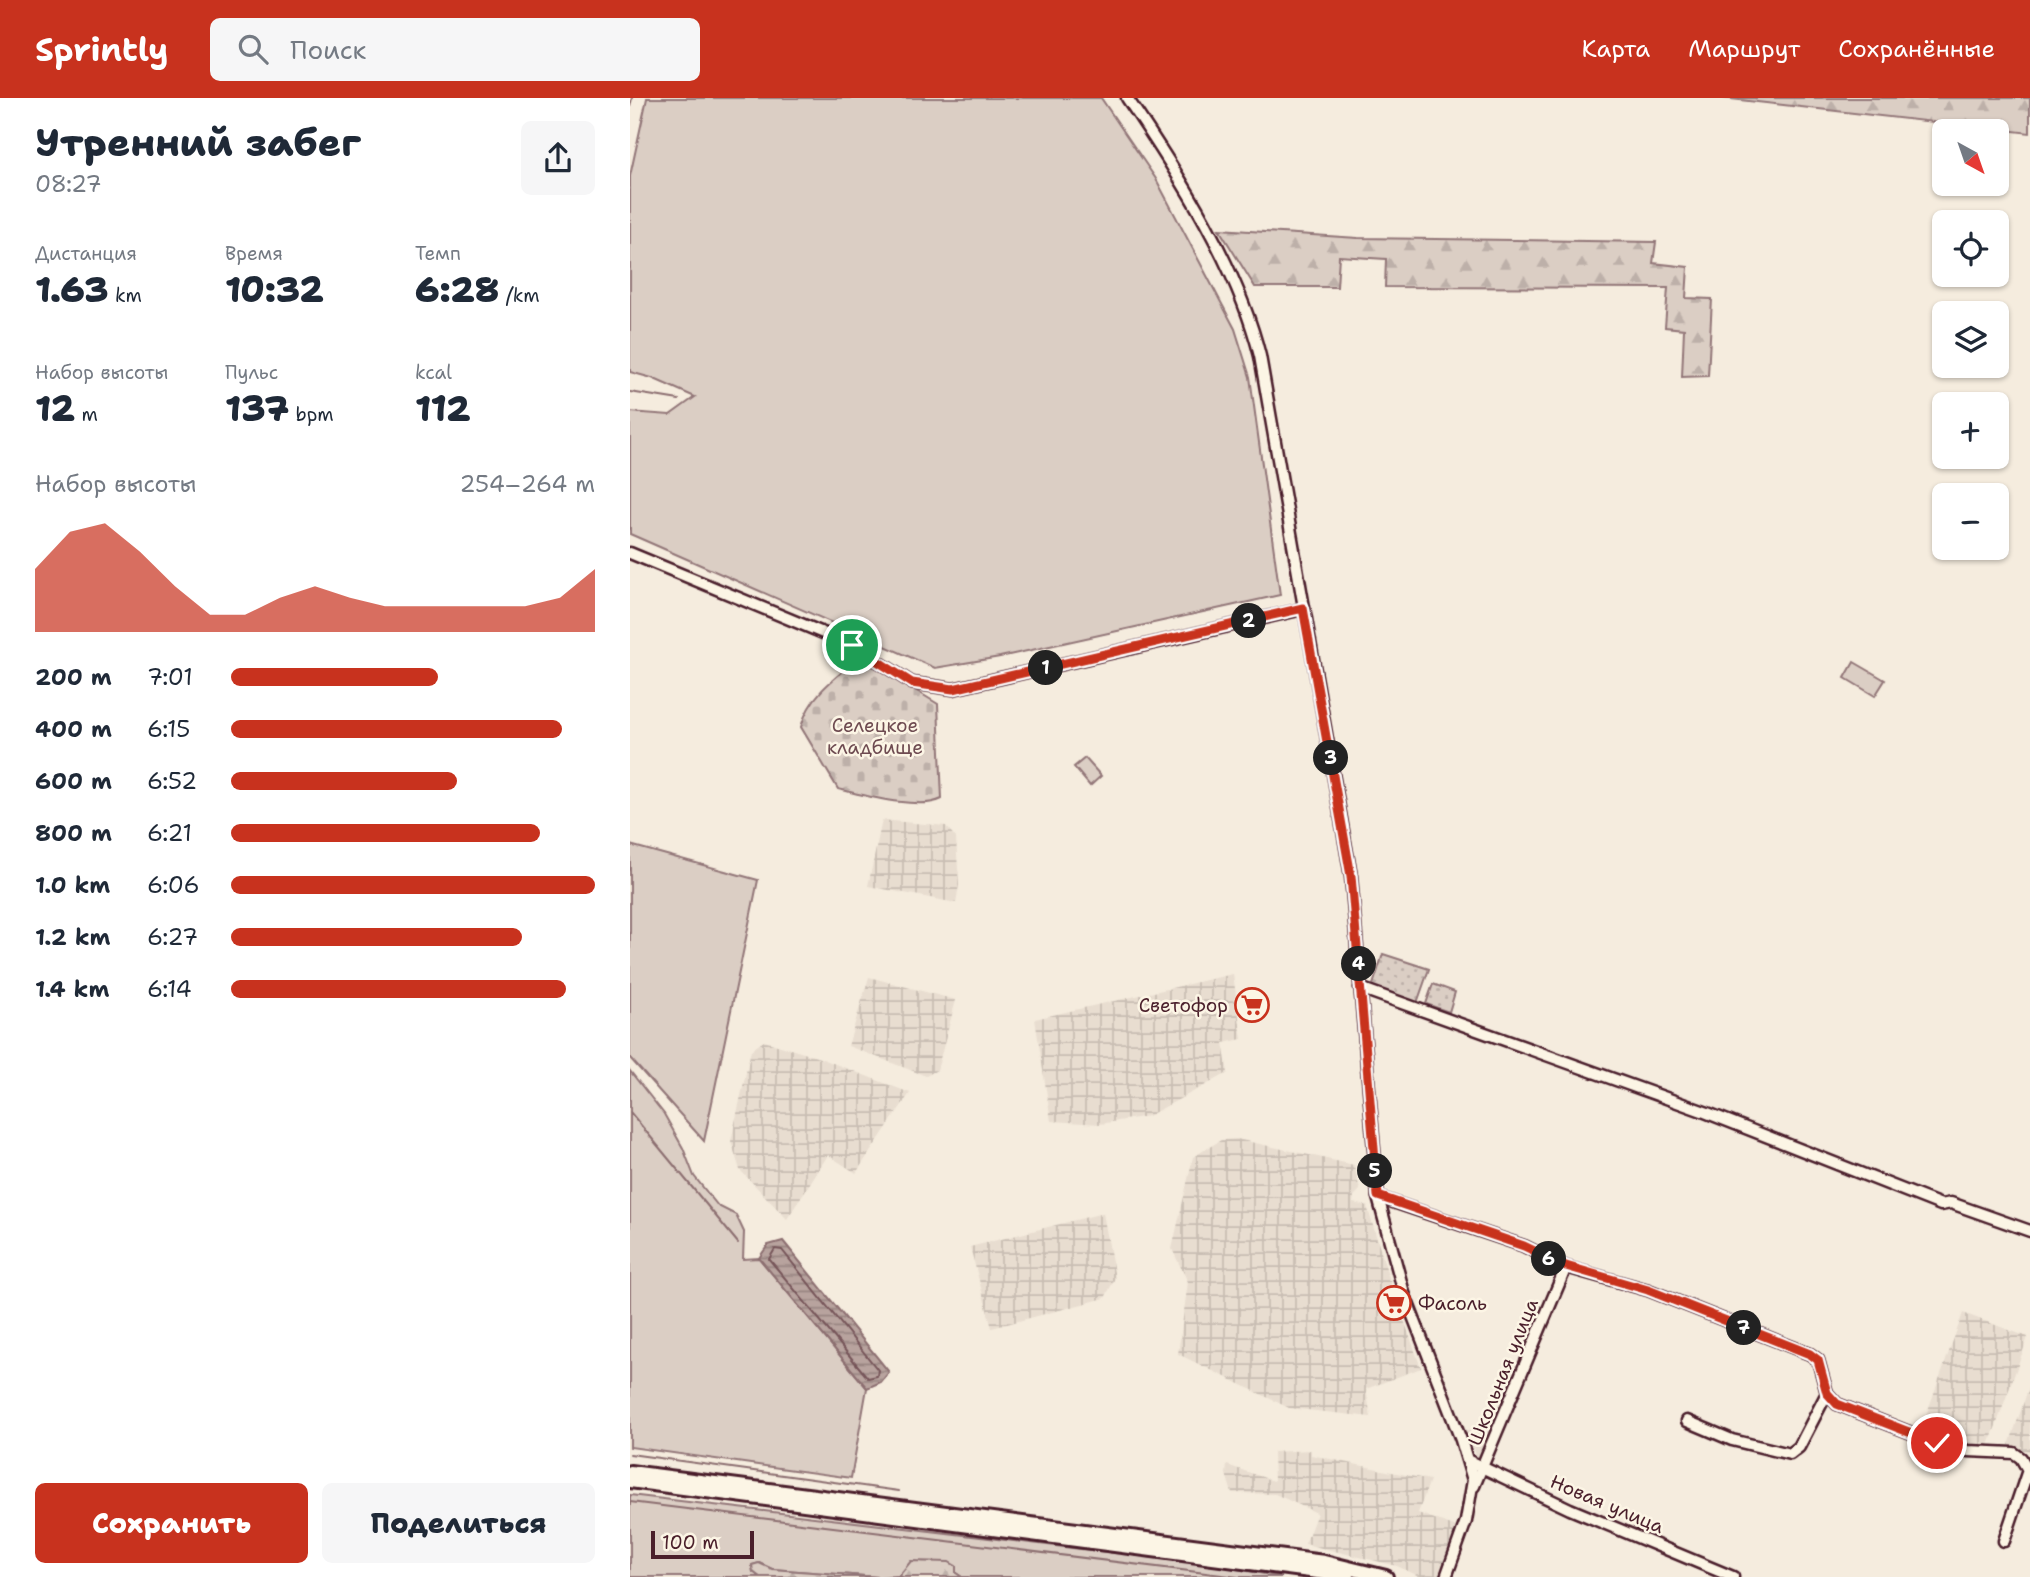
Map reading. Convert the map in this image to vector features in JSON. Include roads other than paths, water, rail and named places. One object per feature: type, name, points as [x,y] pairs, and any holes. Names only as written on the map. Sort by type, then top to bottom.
[{"type":"main road","points":[[630,1472],[1324,1562],[1386,1577]]},
{"type":"main road","points":[[630,1481],[1208,1555],[1353,1577]]},
{"type":"street","points":[[1127,98],[1188,192],[1255,336],[1351,876],[1378,1196],[1404,1293],[1469,1461],[1472,1490],[1466,1521],[1446,1577]]},
{"type":"street","points":[[630,553],[852,645],[912,683],[953,689],[1303,608]]},
{"type":"street","points":[[1360,988],[1705,1112],[1941,1205],[1951,1203],[2030,1231]]},
{"type":"street","points":[[1378,1196],[1524,1246],[1566,1266],[1648,1290],[1815,1357],[1827,1393],[1837,1404],[1912,1434],[1968,1451],[2014,1453],[2029,1470],[2004,1541]]},
{"type":"street","name":"Школьная улица","points":[[1472,1490],[1566,1266]]},
{"type":"street","points":[[1688,1421],[1732,1440],[1790,1454],[1799,1447],[1827,1393]]},
{"type":"street","name":"Новая улица","points":[[1469,1461],[1570,1509],[1733,1577]]},
{"type":"water","points":[[783,1241],[889,1372],[881,1382],[867,1388],[759,1258],[768,1245]]},
{"type":"waterway","points":[[630,107],[632,98]]},
{"type":"waterway","points":[[630,392],[679,400]]},
{"type":"waterway","points":[[630,1112],[738,1243]]},
{"type":"waterway","points":[[630,1454],[899,1491]]},
{"type":"waterway","points":[[630,1502],[1238,1577]]},
{"type":"place","name":"Светофор","points":[[1252,1005]]},
{"type":"place","name":"Фасоль","points":[[1394,1303]]},
{"type":"park label","name":"Селецкое кладбище","points":[[875,736]]}]
